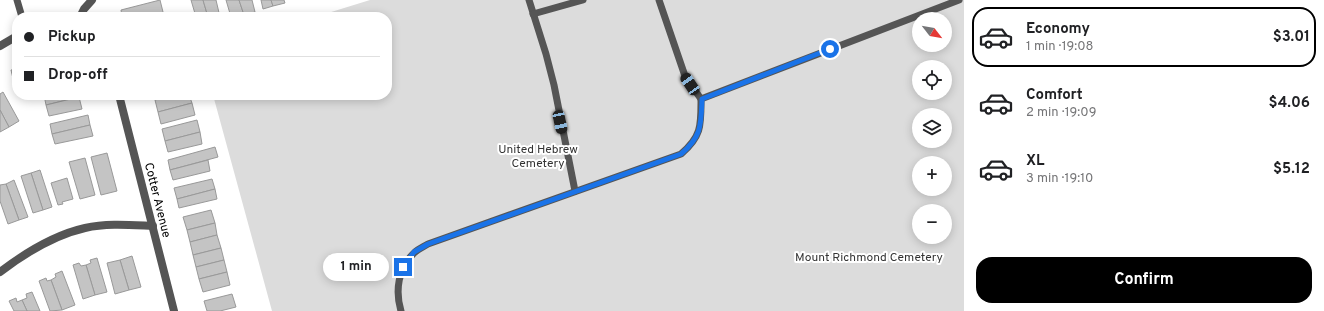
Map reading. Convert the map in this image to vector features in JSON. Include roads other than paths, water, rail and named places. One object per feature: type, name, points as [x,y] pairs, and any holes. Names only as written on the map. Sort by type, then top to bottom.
[{"type":"street","points":[[84,12],[92,0]]},
{"type":"street","points":[[0,46],[12,39]]},
{"type":"street","name":"Cotter Avenue","points":[[120,100],[174,311]]},
{"type":"street","points":[[0,272],[33,249],[85,228],[113,225],[153,226]]},
{"type":"lane","points":[[17,0],[21,12]]},
{"type":"lane","points":[[529,0],[554,85],[575,191]]},
{"type":"lane","points":[[533,14],[583,0]]},
{"type":"lane","points":[[401,311],[398,298],[398,282],[403,267],[414,252],[428,244],[681,154],[690,146],[697,136],[701,124],[702,99],[685,76],[660,0]]},
{"type":"lane","points":[[702,99],[959,0]]},
{"type":"park label","name":"United Hebrew Cemetery","points":[[538,156]]},
{"type":"park label","name":"Mount Richmond Cemetery","points":[[869,257]]}]
